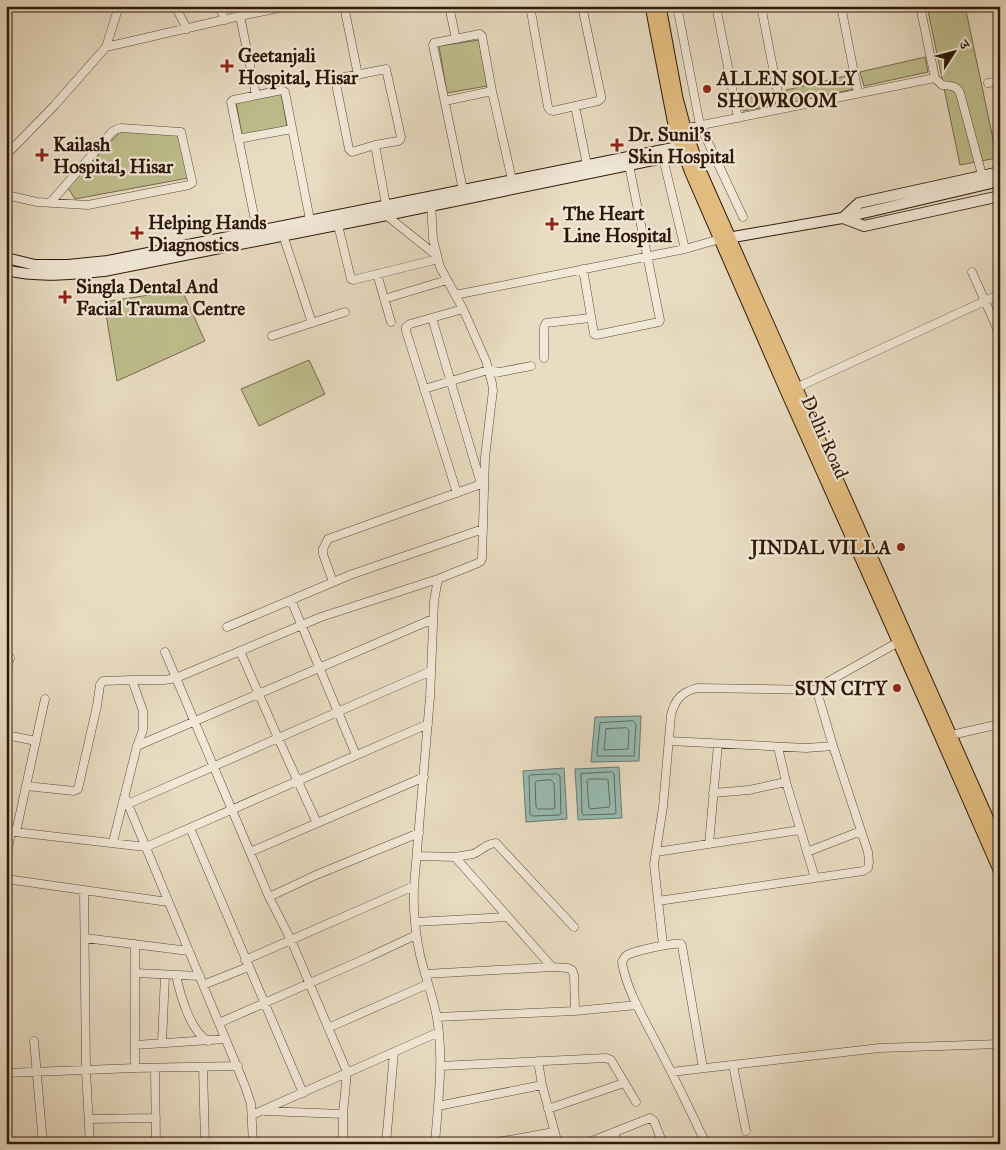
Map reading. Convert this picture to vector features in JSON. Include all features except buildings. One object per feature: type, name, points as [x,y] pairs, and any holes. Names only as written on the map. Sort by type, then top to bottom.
[{"type":"main road","name":"Delhi Road","points":[[651,6],[686,149],[725,238],[796,388],[936,726],[1000,872]]},
{"type":"main road","name":"Delhi Road","points":[[660,6],[678,98],[680,129]]},
{"type":"main road","points":[[628,161],[663,158],[686,149]]},
{"type":"main road","points":[[6,258],[35,265],[68,265],[108,261],[282,231],[686,149]]},
{"type":"main road","points":[[842,218],[860,203],[1000,172]]},
{"type":"main road","points":[[725,238],[842,218],[1000,181]]},
{"type":"main road","points":[[431,201],[463,190],[514,185]]},
{"type":"main road","points":[[842,218],[864,226],[1000,196]]},
{"type":"main road","points":[[311,225],[338,224],[386,210]]},
{"type":"main road","points":[[6,270],[18,273],[62,276],[98,271],[258,235]]},
{"type":"main road","name":"Delhi Road","points":[[725,238],[786,391],[902,640],[951,735],[1000,846]]},
{"type":"street","points":[[6,155],[54,106],[106,47],[119,6]]},
{"type":"street","points":[[175,6],[187,28]]},
{"type":"street","points":[[219,6],[225,20]]},
{"type":"street","points":[[106,47],[289,6]]},
{"type":"street","points":[[344,6],[358,74]]},
{"type":"street","points":[[449,6],[456,40]]},
{"type":"street","points":[[530,6],[548,107],[553,111],[601,99],[582,6]]},
{"type":"street","points":[[677,6],[700,125],[743,217]]},
{"type":"street","points":[[716,6],[738,118]]},
{"type":"street","points":[[761,6],[781,109]]},
{"type":"street","points":[[841,6],[858,94]]},
{"type":"street","points":[[920,6],[935,78],[942,85],[958,88],[982,175]]},
{"type":"street","points":[[240,16],[256,95]]},
{"type":"street","points":[[463,190],[433,46],[434,43],[480,34],[482,36],[492,91],[514,185]]},
{"type":"street","points":[[384,69],[388,71],[401,137],[398,141],[375,146],[352,152],[349,149],[335,79],[384,69]]},
{"type":"street","points":[[680,129],[935,78]]},
{"type":"street","points":[[988,83],[1000,81]]},
{"type":"street","points":[[258,235],[232,101],[256,95],[284,90],[311,225]]},
{"type":"street","points":[[445,101],[492,91]]},
{"type":"street","points":[[575,106],[588,169]]},
{"type":"street","points":[[6,195],[37,202],[50,203],[88,205],[192,183],[181,132],[117,129],[112,132],[50,203]]},
{"type":"street","points":[[238,139],[292,129]]},
{"type":"street","points":[[375,146],[386,210],[438,257]]},
{"type":"street","points":[[663,158],[686,249]]},
{"type":"street","points":[[583,269],[594,334],[659,322],[628,161]]},
{"type":"street","points":[[26,786],[74,791],[78,789],[102,682],[176,678],[320,617],[438,578],[481,561],[483,483],[492,383],[463,309],[442,272],[433,239],[431,201]]},
{"type":"street","points":[[338,224],[352,280],[438,257]]},
{"type":"street","points":[[282,231],[312,323]]},
{"type":"street","points":[[455,295],[686,249],[725,238]]},
{"type":"street","points":[[972,272],[1000,335]]},
{"type":"street","points":[[377,274],[391,322]]},
{"type":"street","points":[[384,299],[447,280]]},
{"type":"street","points":[[796,388],[1000,294]]},
{"type":"street","points":[[457,493],[406,327],[410,324],[463,309]]},
{"type":"street","points":[[272,336],[346,312]]},
{"type":"street","points":[[432,318],[483,483]]},
{"type":"street","points":[[544,358],[544,327],[546,323],[590,318]]},
{"type":"street","points":[[424,389],[488,370],[500,372],[531,366]]},
{"type":"street","points":[[333,582],[323,554],[323,549],[328,539],[483,483]]},
{"type":"street","points":[[227,627],[350,575],[483,529]]},
{"type":"street","points":[[435,1144],[440,1066],[439,1032],[437,1017],[416,935],[414,886],[428,724],[434,601],[438,578]]},
{"type":"street","points":[[291,600],[356,755]]},
{"type":"street","points":[[137,746],[433,618]]},
{"type":"street","points":[[658,901],[863,871],[868,868],[868,852],[833,746],[818,690],[822,685],[902,640]]},
{"type":"street","points":[[240,651],[317,823]]},
{"type":"street","points":[[165,652],[269,897],[291,940],[347,1072],[343,1114],[343,1144]]},
{"type":"street","points":[[6,670],[10,658]]},
{"type":"street","points":[[126,800],[214,766],[431,671]]},
{"type":"street","points":[[113,842],[126,800],[137,746],[143,730],[142,711],[132,680]]},
{"type":"street","points":[[663,945],[654,873],[664,807],[668,741],[673,706],[686,691],[697,688],[818,690]]},
{"type":"street","points":[[6,863],[11,831],[26,786],[45,699]]},
{"type":"street","points":[[11,831],[146,847],[428,724]]},
{"type":"street","points":[[951,735],[1000,724]]},
{"type":"street","points":[[6,735],[36,741]]},
{"type":"street","points":[[668,741],[806,748],[833,746]]},
{"type":"street","points":[[709,844],[718,744]]},
{"type":"street","points":[[778,747],[786,782],[814,878]]},
{"type":"street","points":[[250,852],[424,777]]},
{"type":"street","points":[[713,793],[749,790],[786,782]]},
{"type":"street","points":[[126,800],[225,1039],[238,1066],[251,1104],[253,1144]]},
{"type":"street","points":[[190,828],[303,1093]]},
{"type":"street","points":[[656,852],[800,830]]},
{"type":"street","points":[[807,852],[861,831]]},
{"type":"street","points":[[269,897],[316,875],[419,833]]},
{"type":"street","points":[[418,856],[455,857],[473,854],[496,843],[574,927]]},
{"type":"street","points":[[455,857],[552,967]]},
{"type":"street","points":[[6,879],[168,902]]},
{"type":"street","points":[[203,985],[291,940],[414,886]]},
{"type":"street","points":[[84,890],[86,1070],[90,1144]]},
{"type":"street","points":[[415,922],[508,917]]},
{"type":"street","points":[[219,1023],[416,935]]},
{"type":"street","points":[[84,938],[189,951]]},
{"type":"street","points":[[704,1068],[682,946],[679,943],[663,945],[628,955],[622,962],[623,969],[637,1005],[706,1144]]},
{"type":"street","points":[[135,944],[135,1068]]},
{"type":"street","points":[[425,974],[552,967],[570,968],[575,982],[575,1011]]},
{"type":"street","points":[[135,973],[200,976]]},
{"type":"street","points":[[162,1043],[165,975]]},
{"type":"street","points":[[176,976],[185,1007],[198,1032],[203,1038],[208,1040]]},
{"type":"street","points":[[328,1028],[428,984]]},
{"type":"street","points":[[437,1017],[575,1011],[637,1005]]},
{"type":"street","points":[[7,1029],[7,1073],[238,1066]]},
{"type":"street","points":[[252,1115],[439,1032]]},
{"type":"street","points":[[135,1045],[225,1039]]},
{"type":"street","points":[[34,1041],[43,1144]]},
{"type":"street","points":[[671,1072],[880,1048],[1000,1044]]},
{"type":"street","points":[[386,1144],[394,1052]]},
{"type":"street","points":[[440,1066],[609,1058],[636,1102]]},
{"type":"street","points":[[538,1061],[542,1085],[558,1144]]},
{"type":"street","points":[[733,1064],[746,1131]]},
{"type":"street","points":[[204,1067],[205,1144]]},
{"type":"street","points":[[155,1068],[156,1144]]},
{"type":"street","points":[[548,1109],[624,1083]]},
{"type":"street","points":[[438,1106],[542,1085]]},
{"type":"street","points":[[262,1111],[343,1114]]},
{"type":"street","points":[[89,1119],[156,1118]]},
{"type":"street","points":[[592,1141],[650,1118],[654,1121],[663,1144]]},
{"type":"street","points":[[487,1144],[510,1142],[554,1132]]},
{"type":"street","points":[[614,1132],[618,1144]]},
{"type":"shaded area","points":[[927,6],[965,6],[997,158],[960,165]]},
{"type":"shaded area","points":[[479,40],[487,86],[447,93],[439,46]]},
{"type":"shaded area","points":[[925,57],[928,72],[864,86],[860,72]]},
{"type":"shaded area","points":[[850,75],[854,89],[789,104],[786,90]]},
{"type":"shaded area","points":[[773,93],[776,105],[743,111],[741,99]]},
{"type":"shaded area","points":[[281,94],[287,126],[242,135],[236,102]]},
{"type":"shaded area","points":[[120,132],[178,134],[188,178],[75,199],[68,188]]},
{"type":"shaded area","points":[[182,290],[205,341],[117,381],[104,302]]},
{"type":"shaded area","points":[[309,360],[325,394],[259,426],[241,389]]},
{"type":"water","points":[[641,716],[639,761],[591,762],[595,717]]},
{"type":"water","points":[[619,767],[622,818],[578,820],[575,769]]},
{"type":"water","points":[[564,768],[567,819],[526,822],[523,771]]},
{"type":"place","name":"Geetanjali Hospital, Hisar","points":[[227,66]]},
{"type":"place","name":"ALLEN SOLLY SHOWROOM","points":[[707,89]]},
{"type":"place","name":"Dr. Sunil's Skin Hospital","points":[[617,145]]},
{"type":"place","name":"Kailash Hospital, Hisar","points":[[42,155]]},
{"type":"place","name":"The Heart Line Hospital","points":[[552,224]]},
{"type":"place","name":"Helping Hands Diagnostics","points":[[137,233]]},
{"type":"place","name":"Singla Dental And Facial Trauma Centre","points":[[65,297]]},
{"type":"place","name":"JINDAL VILLA","points":[[901,547]]},
{"type":"place","name":"SUN CITY","points":[[897,688]]}]
